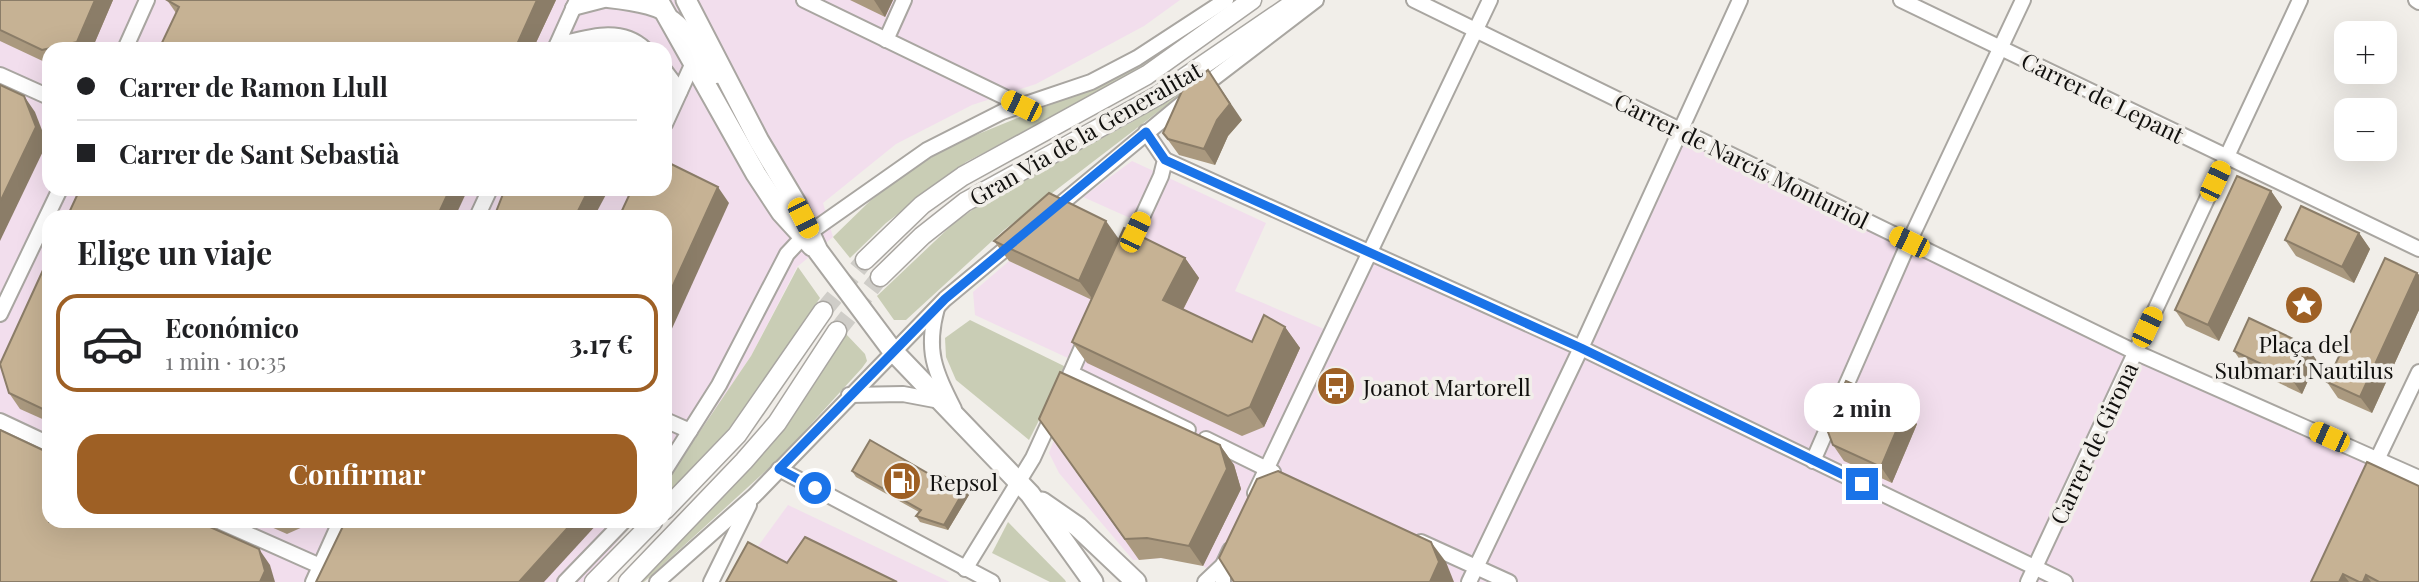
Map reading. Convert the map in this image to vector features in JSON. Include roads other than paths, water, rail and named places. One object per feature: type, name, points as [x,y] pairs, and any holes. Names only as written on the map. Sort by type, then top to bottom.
[{"type":"main road","points":[[686,0],[806,235]]},
{"type":"main road","points":[[660,5],[692,65],[769,195],[806,235],[892,350],[1024,487],[1093,582]]},
{"type":"main road","points":[[1024,487],[1078,527],[1136,582]]},
{"type":"street","points":[[128,42],[147,0]]},
{"type":"street","points":[[558,42],[575,4],[606,0],[660,5],[685,29],[718,80],[743,110]]},
{"type":"street","points":[[804,0],[1021,106]]},
{"type":"street","points":[[886,40],[904,0]]},
{"type":"street","points":[[672,459],[752,326],[787,254],[806,235],[927,149],[1021,106],[1091,82],[1137,58],[1226,0]]},
{"type":"street","name":"Gran Via de la Generalitat","points":[[865,260],[922,205],[963,176],[1129,86],[1187,49],[1252,0]]},
{"type":"street","name":"Gran Via de la Generalitat","points":[[880,277],[922,236],[965,202],[1160,94],[1298,0]]},
{"type":"street","points":[[657,582],[754,496],[937,306],[1146,132],[1316,0]]},
{"type":"street","name":"Carrer de Narcís Monturiol","points":[[1414,0],[2135,352],[2419,478]]},
{"type":"street","points":[[1250,505],[1490,0]]},
{"type":"street","points":[[1469,582],[1581,348],[1740,0]]},
{"type":"street","name":"Carrer de Lepant","points":[[1901,0],[2419,248]]},
{"type":"street","points":[[1813,461],[1909,242],[2023,0]]},
{"type":"street","name":"Carrer de Girona","points":[[2028,582],[2300,0]]},
{"type":"street","points":[[576,42],[607,34],[637,42]]},
{"type":"street","points":[[672,109],[692,65]]},
{"type":"street","points":[[0,75],[42,94]]},
{"type":"street","points":[[672,80],[680,91]]},
{"type":"street","points":[[1146,132],[1165,160],[1581,348],[2065,582]]},
{"type":"street","points":[[1123,259],[1161,176],[1165,160]]},
{"type":"street","points":[[0,314],[42,226]]},
{"type":"street","points":[[937,306],[930,344],[933,365],[959,419]]},
{"type":"street","points":[[672,503],[737,435],[823,311]]},
{"type":"street","points":[[965,569],[1024,487],[1032,458],[1090,330]]},
{"type":"street","points":[[628,582],[777,423],[837,331]]},
{"type":"street","points":[[2365,483],[2419,372]]},
{"type":"street","points":[[1071,373],[1290,480]]},
{"type":"street","points":[[849,395],[903,394],[940,401]]},
{"type":"street","points":[[0,421],[42,441]]},
{"type":"street","points":[[672,423],[690,432]]},
{"type":"street","points":[[779,469],[992,582]]},
{"type":"street","points":[[710,582],[754,496]]},
{"type":"street","points":[[234,528],[320,566]]},
{"type":"street","points":[[313,582],[337,528]]},
{"type":"street","points":[[565,582],[617,528]]},
{"type":"street","points":[[594,582],[647,528]]},
{"type":"street","points":[[1402,532],[1509,582]]},
{"type":"street","points":[[1205,582],[1223,565],[1234,541]]},
{"type":"street","points":[[1223,565],[1223,582]]},
{"type":"tunnel","points":[[823,311],[865,260]]},
{"type":"tunnel","points":[[837,331],[880,277]]},
{"type":"place","name":"Plaça del Submarí Nautilus","points":[[2304,305]]},
{"type":"place","name":"Joanot Martorell","points":[[1336,386]]},
{"type":"place","name":"Repsol","points":[[902,481]]}]
